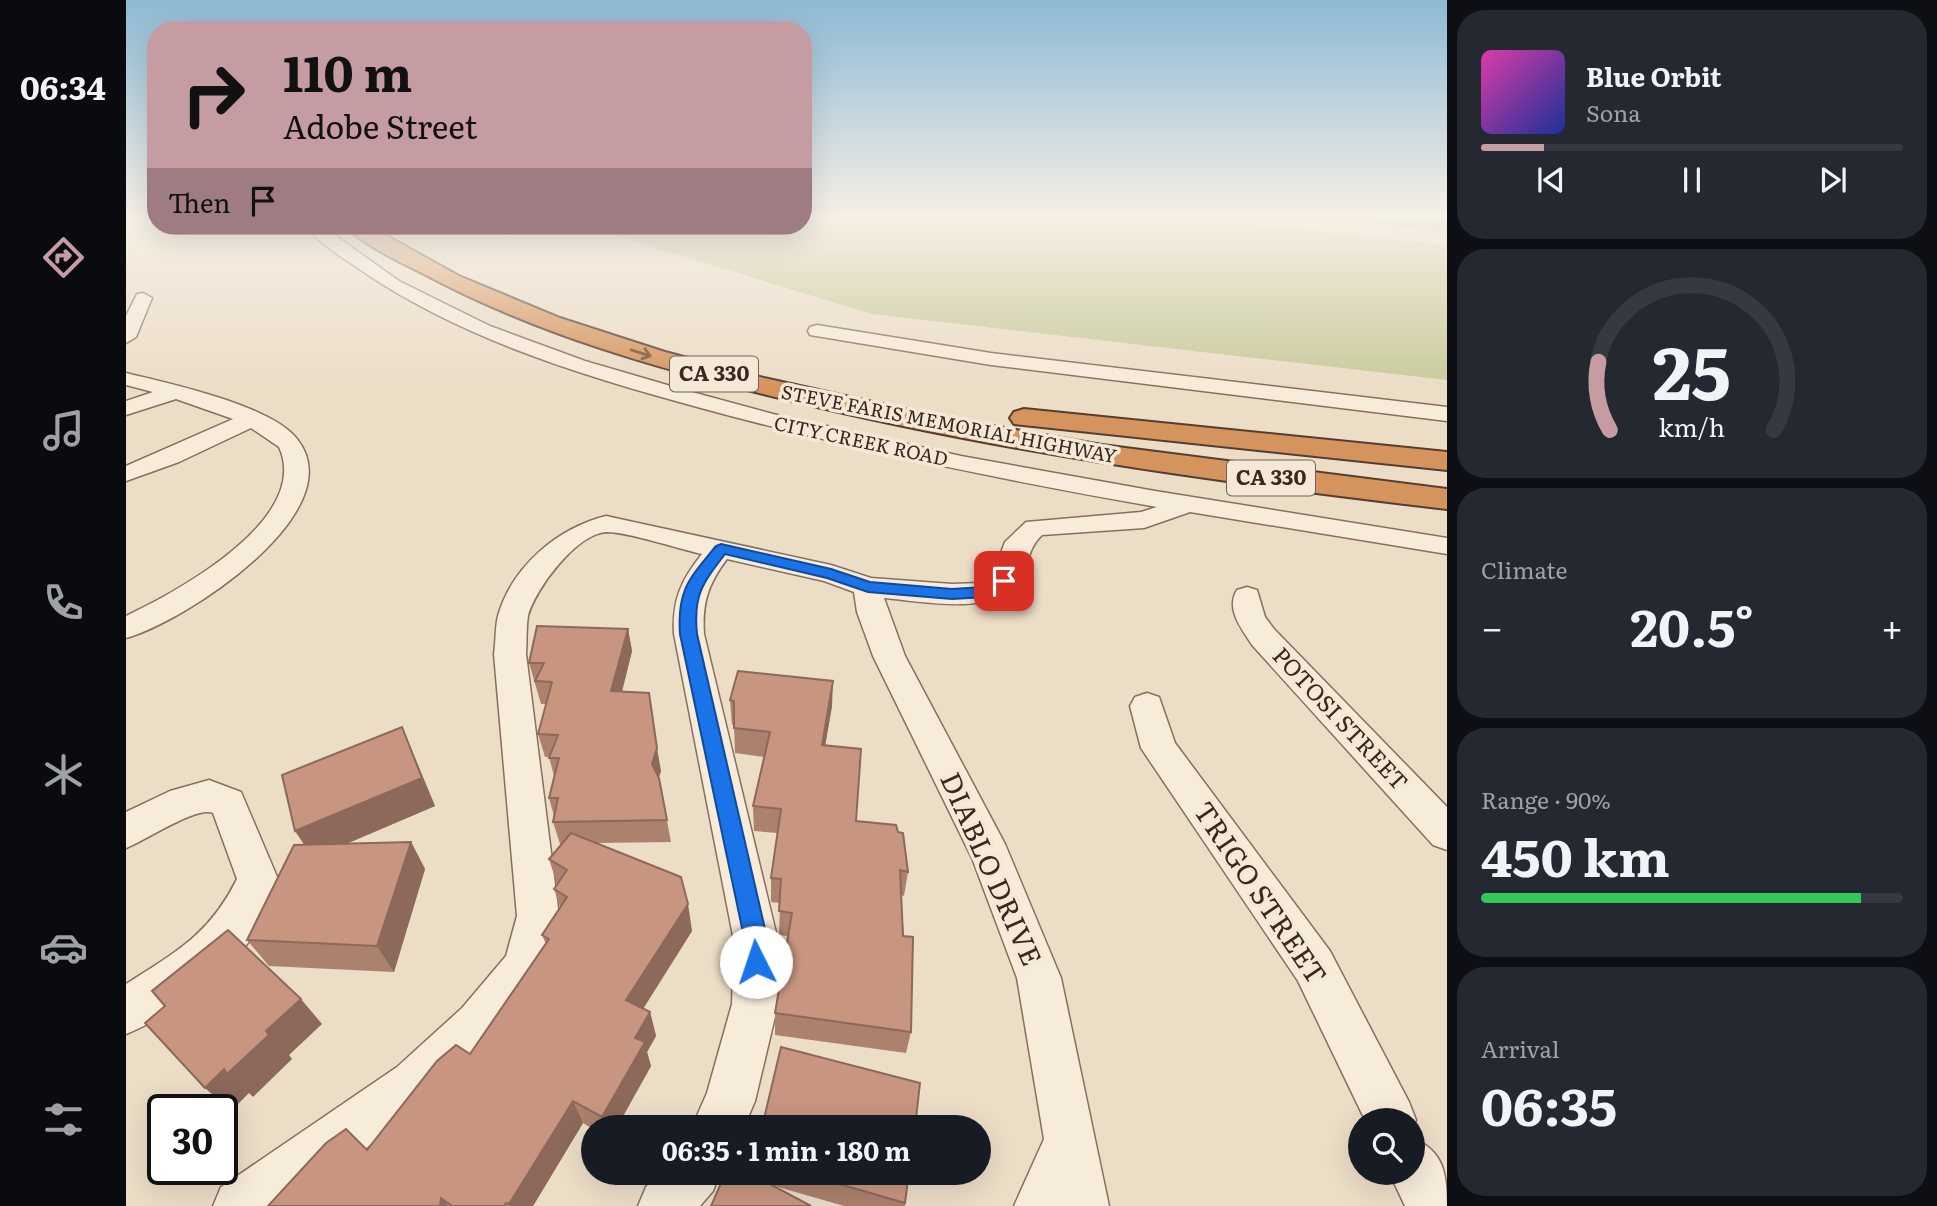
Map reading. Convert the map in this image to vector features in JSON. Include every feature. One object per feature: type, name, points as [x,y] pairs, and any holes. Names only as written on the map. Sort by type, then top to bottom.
[{"type":"highway","name":"STEVE FARIS MEMORIAL HIGHWAY","points":[[436,273],[489,300],[636,352],[805,397],[1095,455],[1447,499]]},
{"type":"highway","name":"STEVE FARIS MEMORIAL HIGHWAY","points":[[475,273],[576,315],[766,368],[963,412],[1097,435],[1447,478]]},
{"type":"highway","points":[[963,412],[1447,461]]},
{"type":"highway","points":[[1095,455],[1447,512]]},
{"type":"street","name":"CITY CREEK ROAD","points":[[376,273],[428,304],[577,364],[761,419],[885,448],[1189,504],[1447,546]]},
{"type":"street","points":[[126,337],[143,298]]},
{"type":"street","points":[[817,331],[991,359],[1447,414]]},
{"type":"street","points":[[126,379],[178,391],[249,420],[287,441],[298,467],[289,505],[262,541],[210,580],[126,628]]},
{"type":"street","points":[[126,408],[178,391]]},
{"type":"street","points":[[126,474],[171,457],[249,420]]},
{"type":"street","points":[[240,1206],[414,1084],[479,1025],[525,967],[538,916],[510,654],[514,612],[537,575],[568,539],[586,527],[606,524],[831,574],[868,587],[952,594],[987,592],[1004,581],[1019,542],[1035,528],[1144,520],[1189,504]]},
{"type":"street","points":[[721,549],[696,580],[686,606],[689,634],[757,942],[755,1004],[730,1101],[723,1115]]},
{"type":"street","name":"DIABLO DRIVE","points":[[868,587],[872,612],[889,656],[991,856],[1039,978],[1082,1206]]},
{"type":"street","name":"POTOSI STREET","points":[[1247,597],[1250,618],[1263,637],[1447,833]]},
{"type":"street","name":"TRIGO STREET","points":[[1147,706],[1159,748],[1314,966],[1385,1108]]},
{"type":"street","points":[[126,831],[183,802],[209,794],[228,803],[258,879],[239,920],[207,957],[126,1011]]},
{"type":"street","points":[[1041,1206],[1069,1141]]},
{"type":"street","points":[[665,1206],[683,1185]]},
{"type":"street","points":[[1422,1185],[1433,1206]]},
{"type":"green space","points":[[739,273],[1447,273],[1447,380],[872,314]]},
{"type":"building","points":[[537,626],[628,629],[611,691],[649,693],[657,748],[652,764],[659,778],[667,820],[553,822],[558,798],[549,798],[559,758],[549,758],[558,735],[538,734],[552,682],[535,681],[544,663],[529,663]]},
{"type":"building","points":[[738,671],[833,681],[822,745],[861,749],[856,821],[896,825],[898,832],[903,833],[908,872],[900,870],[903,936],[913,937],[911,1032],[775,1013],[792,913],[779,911],[781,879],[771,878],[781,809],[753,806],[770,732],[734,728],[734,701],[730,700]]},
{"type":"building","points":[[402,727],[422,778],[295,831],[282,775]]},
{"type":"building","points":[[571,833],[681,877],[688,904],[626,1000],[650,1012],[635,1038],[645,1042],[603,1115],[573,1101],[509,1204],[504,1206],[452,1206],[441,1198],[440,1206],[268,1206],[326,1143],[346,1129],[367,1150],[437,1061],[456,1045],[470,1054],[549,939],[542,935],[567,897],[554,889],[567,870],[549,859]]},
{"type":"building","points":[[411,842],[377,946],[247,940],[294,845]]},
{"type":"building","points":[[228,930],[301,999],[266,1031],[269,1035],[227,1074],[224,1069],[205,1088],[145,1023],[165,1006],[152,991]]},
{"type":"building","points":[[781,1047],[920,1083],[916,1115],[765,1115]]},
{"type":"building","points":[[720,1185],[771,1185],[811,1206],[711,1206]]},
{"type":"building","points":[[843,1185],[907,1185],[905,1203]]},
{"type":"route","points":[[756,962],[757,942],[689,634],[686,606],[696,580],[721,549],[831,574],[868,587],[952,594],[987,592],[1004,581]]}]
